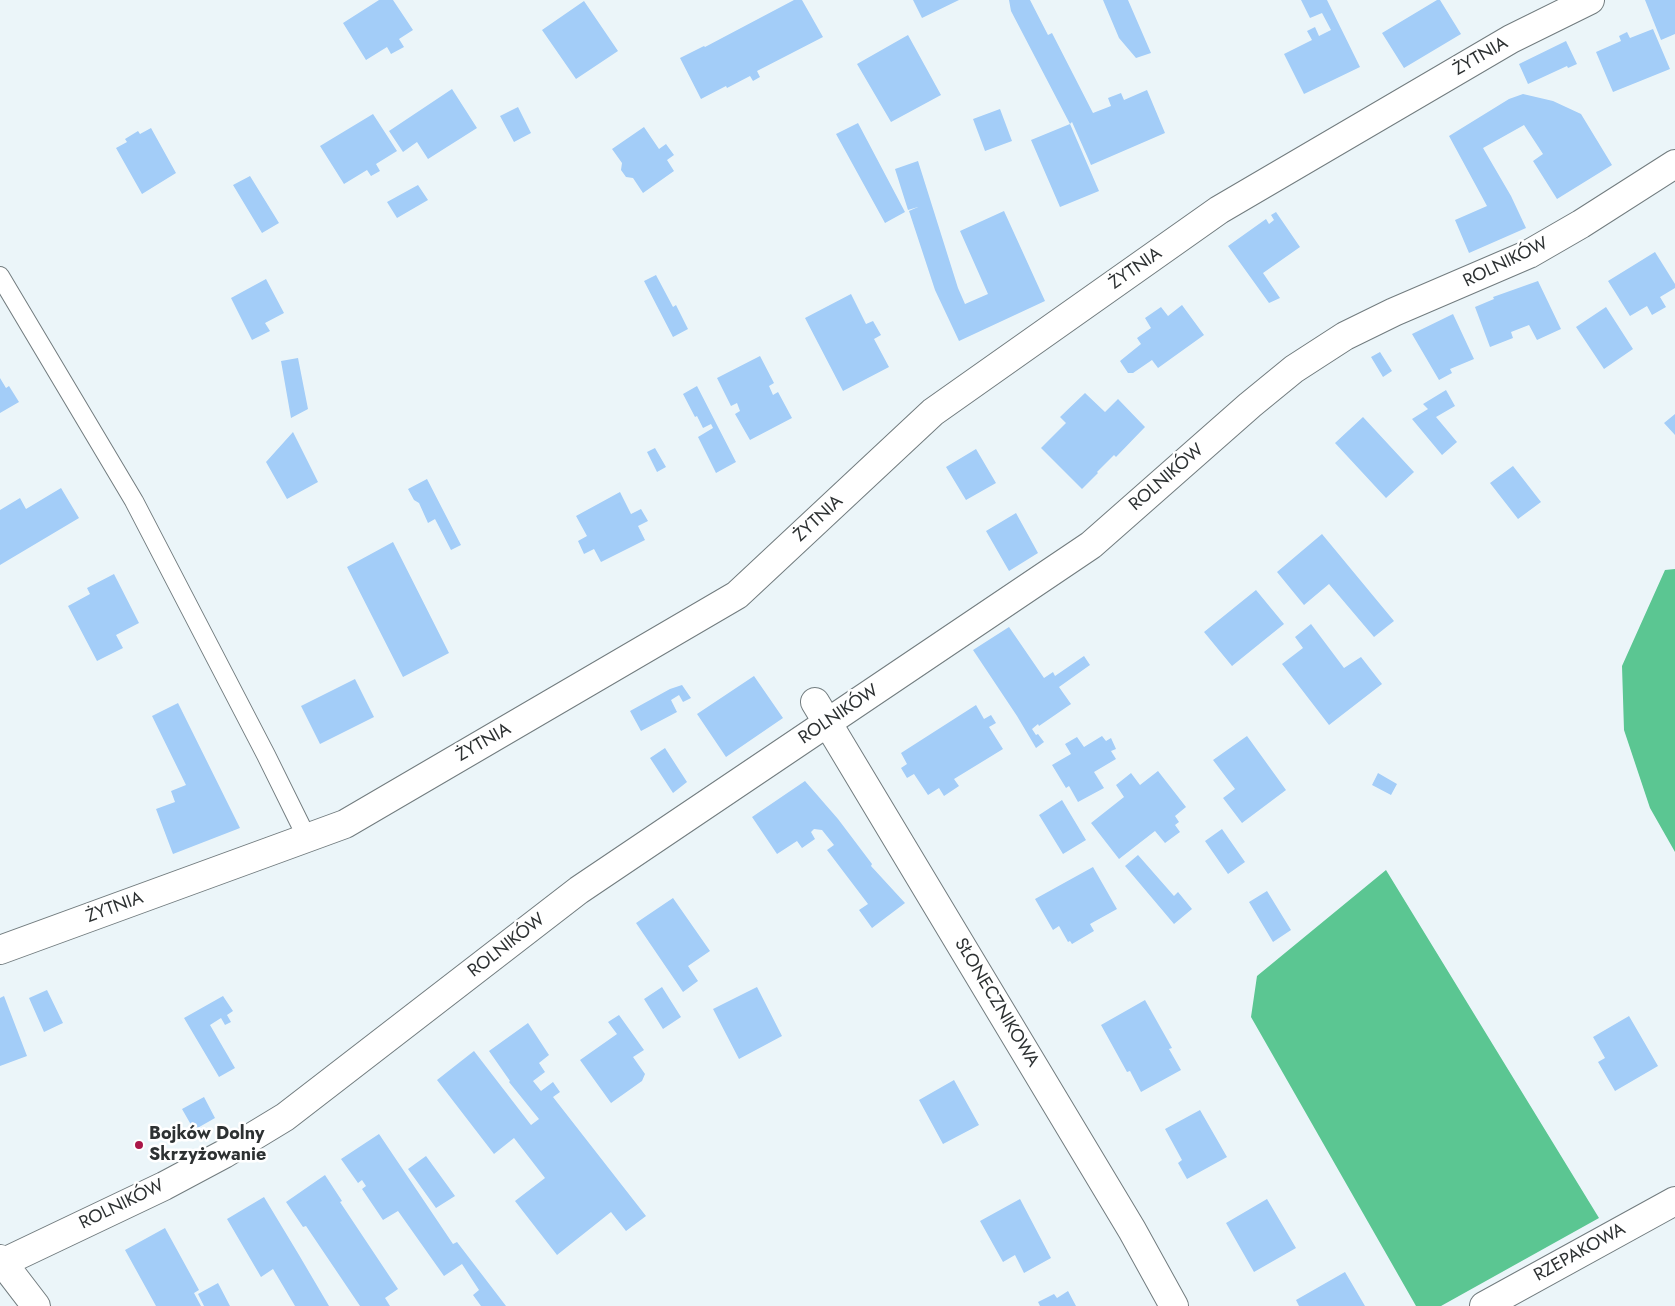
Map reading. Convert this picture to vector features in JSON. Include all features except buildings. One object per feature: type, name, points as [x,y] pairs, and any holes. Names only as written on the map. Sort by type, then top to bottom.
[{"type":"street","name":"ŻYTNIA","points":[[0,950],[345,824],[737,595],[933,412],[1211,216],[1511,39],[1590,0]]},
{"type":"street","name":"ROLNIKÓW","points":[[1,1262],[164,1186],[285,1118],[579,890],[822,712],[1091,545],[1250,405],[1294,369],[1345,336],[1394,312],[1529,254],[1581,224],[1675,164]]},
{"type":"street","name":"SŁONECZNIKOWA","points":[[822,712],[1132,1230],[1174,1306]]},
{"type":"street","name":"RZEPAKOWA","points":[[1484,1306],[1675,1201]]},
{"type":"street","points":[[1,1262],[36,1306]]},
{"type":"lane","points":[[0,276],[134,501],[307,838]]},
{"type":"green space","points":[[1675,569],[1675,852],[1650,808],[1624,730],[1622,666],[1665,570]]},
{"type":"green space","points":[[1386,870],[1599,1218],[1441,1306],[1416,1306],[1251,1017],[1257,976]]},
{"type":"place","name":"Bojków Dolny Skrzyżowanie","points":[[139,1145]]}]
